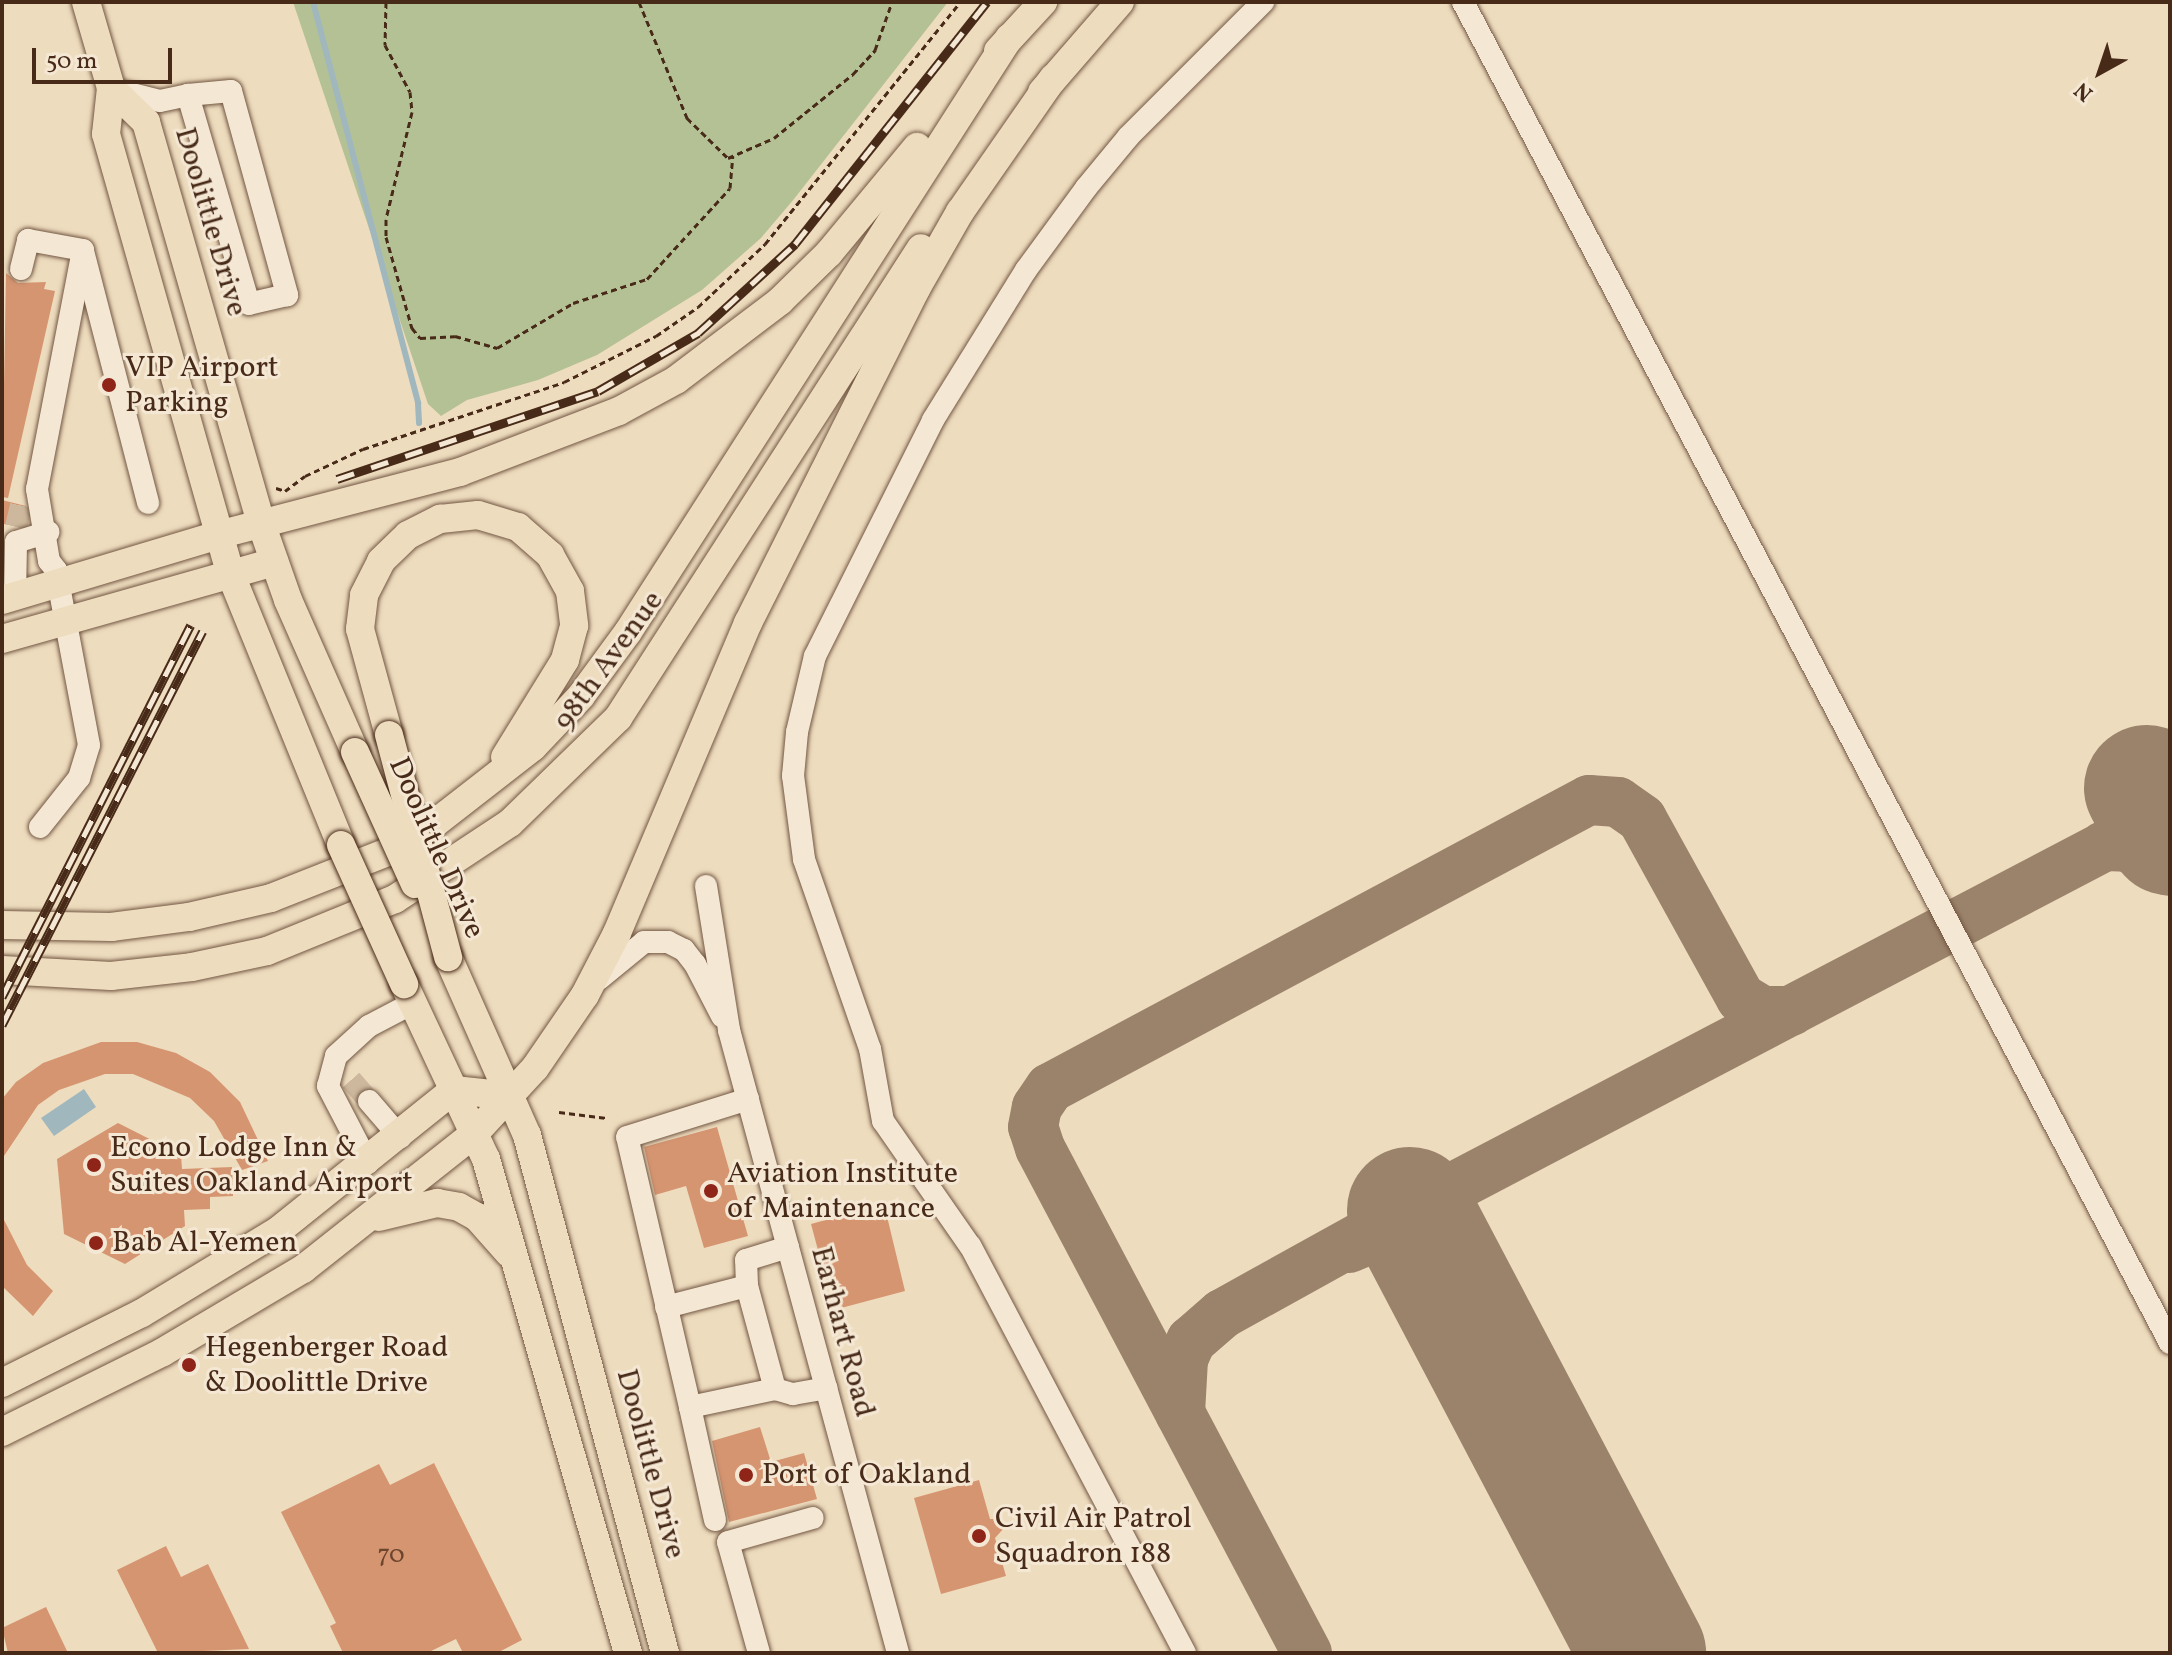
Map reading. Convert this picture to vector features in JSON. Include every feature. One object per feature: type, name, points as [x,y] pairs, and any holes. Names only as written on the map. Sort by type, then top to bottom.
[{"type":"main road","name":"Doolittle Drive","points":[[86,2],[111,88],[106,134],[231,575],[309,775],[475,1133],[628,1653]]},
{"type":"main road","points":[[9,598],[58,576],[262,526],[460,472],[619,411],[676,380],[729,344],[829,253],[1009,38],[1043,2]]},
{"type":"main road","points":[[2,1432],[237,1311],[371,1219],[475,1133],[511,1096],[585,995],[617,933],[748,623],[909,303],[960,212],[1053,78],[1120,2]]},
{"type":"main road","name":"98th Avenue","points":[[2,925],[111,927],[189,917],[271,898],[388,852],[484,787],[533,747],[581,696],[628,632],[1009,38]]},
{"type":"main road","name":"98th Avenue","points":[[2,970],[111,976],[267,951],[395,899],[510,823],[618,718],[894,287],[1053,78]]},
{"type":"main road","name":"Doolittle Drive","points":[[111,88],[146,122],[274,562],[355,752],[511,1096],[563,1262],[665,1653]]},
{"type":"main road","points":[[448,957],[360,629],[364,595],[381,561],[408,535],[440,519],[478,515],[518,527],[550,555],[570,591],[574,626],[549,691],[484,787]]},
{"type":"main road","points":[[2,639],[274,562]]},
{"type":"main road","points":[[2,1383],[211,1274],[368,1163],[454,1090],[511,1096]]},
{"type":"main road","points":[[371,1219],[437,1203],[459,1207],[477,1217],[515,1262]]},
{"type":"main road","points":[[32,1368],[50,1409]]},
{"type":"street","points":[[1185,1653],[970,1246],[883,1121],[870,1049],[804,859],[793,776],[797,732],[815,656],[933,420],[1026,270],[1086,188],[1149,114],[1263,2]]},
{"type":"street","points":[[1463,2],[2170,1343]]},
{"type":"street","points":[[111,88],[160,101],[188,95],[231,91],[287,295],[249,304],[188,95]]},
{"type":"street","points":[[21,269],[28,240],[83,250]]},
{"type":"street","points":[[83,250],[148,503]]},
{"type":"street","points":[[9,598],[23,516],[83,250]]},
{"type":"street","points":[[23,516],[49,535],[61,557],[58,576],[69,620],[89,745],[79,778],[40,827]]},
{"type":"street","points":[[23,516],[49,535]]},
{"type":"street","name":"Earhart Road","points":[[706,886],[729,1030],[898,1653]]},
{"type":"street","points":[[585,995],[625,953],[644,942],[668,942],[684,950],[695,964],[729,1030]]},
{"type":"street","points":[[368,1163],[328,1086],[336,1056],[408,994]]},
{"type":"street","points":[[336,1056],[347,1084]]},
{"type":"street","points":[[715,1520],[627,1137],[748,1099]]},
{"type":"street","points":[[365,1105],[396,1140]]},
{"type":"street","points":[[775,1389],[747,1286],[746,1260],[788,1247]]},
{"type":"street","points":[[666,1307],[747,1286]]},
{"type":"street","points":[[690,1407],[775,1389],[793,1394],[826,1388]]},
{"type":"street","points":[[759,1653],[728,1542],[813,1518]]},
{"type":"path","points":[[386,2],[385,45],[410,92],[412,112],[386,219],[386,237],[412,328],[420,338],[455,336],[497,348],[573,303],[647,279],[730,188],[733,156]]},
{"type":"path","points":[[639,2],[687,118],[706,141],[733,156]]},
{"type":"path","points":[[733,156],[774,138],[853,74],[875,50],[892,2]]},
{"type":"path","points":[[273,486],[285,491],[305,476],[363,449],[564,382],[644,342],[698,307],[765,244],[960,2]]},
{"type":"path","points":[[559,1112],[607,1118]]},
{"type":"green space","points":[[293,2],[948,2],[761,238],[702,290],[597,355],[538,380],[467,400],[441,416],[428,404]]},
{"type":"water","points":[[84,1089],[96,1107],[54,1136],[41,1118]]},
{"type":"building","points":[[6,273],[18,283],[46,282],[44,289],[55,291],[8,498],[2,497]]},
{"type":"building","points":[[2,500],[26,506],[24,525],[2,524]]},
{"type":"building","points":[[101,1042],[137,1042],[176,1053],[210,1072],[240,1102],[268,1161],[242,1170],[214,1121],[190,1098],[133,1074],[105,1074],[59,1090],[38,1105],[2,1159],[2,1099],[16,1082],[43,1063]]},
{"type":"building","points":[[118,1123],[181,1155],[182,1169],[232,1167],[233,1196],[210,1197],[210,1209],[184,1210],[185,1226],[125,1264],[64,1234],[57,1159]]},
{"type":"building","name":"Aviation Institute of Maintenance","points":[[717,1127],[748,1236],[704,1248],[686,1186],[655,1195],[644,1147]]},
{"type":"building","points":[[884,1204],[905,1291],[841,1308],[832,1278],[826,1280],[811,1224]]},
{"type":"building","points":[[2,1216],[27,1265],[53,1291],[33,1316],[2,1286]]},
{"type":"building","name":"Port of Oakland","points":[[760,1427],[771,1462],[804,1453],[817,1499],[729,1522],[712,1441]]},
{"type":"building","points":[[434,1463],[522,1640],[497,1653],[463,1653],[456,1639],[427,1653],[343,1653],[330,1626],[336,1623],[281,1512],[379,1464],[390,1485]]},
{"type":"building","name":"Civil Air Patrol Squadron 188","points":[[979,1480],[990,1519],[997,1519],[1004,1528],[995,1538],[1006,1576],[941,1594],[914,1498]]},
{"type":"building","points":[[166,1546],[181,1577],[208,1564],[249,1649],[158,1653],[117,1570]]},
{"type":"building","points":[[46,1607],[68,1653],[8,1653],[2,1628]]},
{"type":"waterway","points":[[313,2],[418,403],[419,423]]},
{"type":"taxiway","points":[[1307,1653],[1040,1148],[1033,1127],[1037,1107],[1050,1088],[1589,800],[1618,802],[1642,819],[1741,998],[1763,1011],[1791,1011]]},
{"type":"taxiway","points":[[1180,1413],[1183,1359],[1191,1341],[1222,1314],[1410,1210],[2170,812]]},
{"type":"taxiway","points":[[2104,846],[2128,847],[2170,871]]},
{"type":"taxiway","points":[[1349,1248],[1375,1237],[1395,1240],[1416,1252],[1448,1283]]},
{"type":"runway","points":[[2147,788],[2170,832]]},
{"type":"runway","points":[[1410,1210],[1643,1653]]},
{"type":"tunnel","points":[[16,527],[21,505]]},
{"type":"tunnel","points":[[351,1080],[369,1101]]},
{"type":"railway","points":[[337,479],[598,391],[698,333],[795,244],[987,2]]},
{"type":"railway","points":[[2,997],[191,625]]},
{"type":"railway","points":[[2,1025],[203,631]]},
{"type":"place","name":"VIP Airport Parking","points":[[109,385]]},
{"type":"place","name":"Econo Lodge Inn & Suites Oakland Airport","points":[[94,1165]]},
{"type":"place","name":"Aviation Institute of Maintenance","points":[[711,1191]]},
{"type":"place","name":"Bab Al-Yemen","points":[[96,1243]]},
{"type":"place","name":"Hegenberger Road & Doolittle Drive","points":[[189,1365]]},
{"type":"place","name":"Port of Oakland","points":[[746,1475]]},
{"type":"place","name":"Civil Air Patrol Squadron 188","points":[[979,1536]]}]
